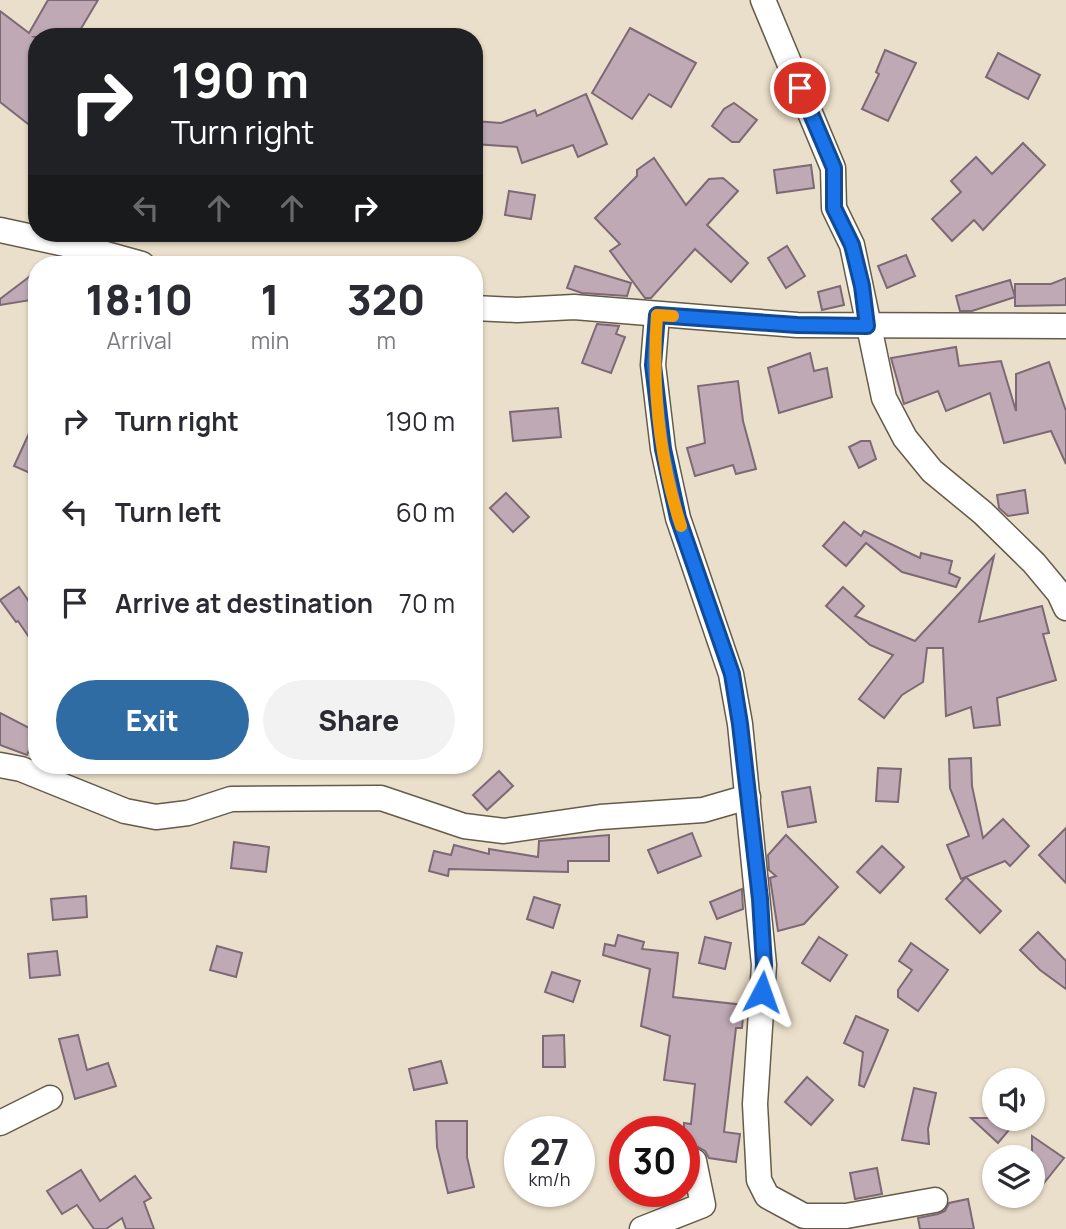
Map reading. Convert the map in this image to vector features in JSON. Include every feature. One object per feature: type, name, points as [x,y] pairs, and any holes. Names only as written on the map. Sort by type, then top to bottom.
[{"type":"street","points":[[763,0],[834,168],[834,208],[852,245],[884,398],[905,438],[932,471],[983,513],[1034,563],[1059,593],[1066,608]]},
{"type":"street","points":[[0,230],[28,236]]},
{"type":"street","points":[[56,242],[113,256]]},
{"type":"street","points":[[483,308],[517,310],[574,307],[797,325],[1066,326]]},
{"type":"street","points":[[657,315],[653,365],[663,449],[678,518],[732,674],[748,797],[764,965],[755,1104],[759,1180],[767,1196],[804,1216],[846,1216],[935,1200]]},
{"type":"street","points":[[0,765],[28,772]]},
{"type":"street","points":[[33,774],[125,811],[156,817],[188,813],[230,799],[381,798],[464,826],[504,831],[600,817],[703,810],[748,797]]},
{"type":"street","points":[[0,1123],[50,1098]]},
{"type":"street","points":[[700,1190],[703,1205],[700,1206]]},
{"type":"street","points":[[642,1229],[698,1207]]},
{"type":"building","points":[[48,0],[98,0],[81,28],[32,28]]},
{"type":"building","points":[[0,11],[28,32],[28,124],[0,102]]},
{"type":"building","points":[[630,28],[696,63],[671,107],[649,94],[632,119],[592,93]]},
{"type":"building","points":[[885,50],[916,63],[888,121],[862,109],[879,74],[876,72]]},
{"type":"building","points":[[998,53],[1040,75],[1028,99],[986,77]]},
{"type":"building","points":[[586,94],[607,144],[578,157],[573,145],[522,163],[517,147],[483,145],[483,122],[501,123],[535,110],[537,116]]},
{"type":"building","points":[[734,103],[757,120],[739,142],[732,142],[712,126],[724,109]]},
{"type":"building","points":[[1023,143],[1045,165],[983,230],[974,220],[952,241],[932,219],[961,192],[951,181],[976,157],[992,174]]},
{"type":"building","points":[[654,158],[686,205],[709,179],[723,178],[738,191],[707,225],[748,263],[731,282],[695,249],[651,298],[645,298],[610,251],[620,244],[595,218],[637,176],[637,170]]},
{"type":"building","points":[[811,165],[814,188],[777,193],[774,170]]},
{"type":"building","points":[[509,191],[535,195],[531,219],[505,215]]},
{"type":"building","points":[[787,246],[805,276],[786,288],[768,258]]},
{"type":"building","points":[[906,255],[915,276],[887,288],[878,266]]},
{"type":"building","points":[[575,266],[631,283],[627,296],[582,293],[567,288]]},
{"type":"building","points":[[28,278],[28,300],[0,305],[0,299]]},
{"type":"building","points":[[1066,278],[1066,305],[1015,306],[1015,284],[1051,284]]},
{"type":"building","points":[[1010,280],[1015,297],[972,311],[960,311],[956,296]]},
{"type":"building","points":[[840,286],[844,305],[822,310],[818,292]]},
{"type":"building","points":[[597,324],[619,326],[616,334],[625,337],[611,373],[582,363]]},
{"type":"building","points":[[956,347],[959,366],[1001,361],[1016,411],[1016,374],[1049,362],[1066,411],[1066,464],[1051,431],[1004,443],[990,393],[946,411],[938,391],[904,404],[891,358]]},
{"type":"building","points":[[810,353],[814,371],[827,368],[832,397],[779,413],[768,368]]},
{"type":"building","points":[[738,381],[743,421],[756,469],[736,474],[733,465],[695,476],[687,448],[705,443],[698,386]]},
{"type":"building","points":[[558,408],[561,437],[513,441],[510,412]]},
{"type":"building","points":[[28,436],[28,472],[14,466]]},
{"type":"building","points":[[861,441],[870,441],[876,459],[859,468],[849,447]]},
{"type":"building","points":[[1025,490],[1028,513],[1008,516],[999,508],[997,495]]},
{"type":"building","points":[[506,493],[529,517],[513,532],[490,508]]},
{"type":"building","points":[[844,522],[861,536],[864,531],[920,558],[921,553],[952,561],[949,573],[960,578],[956,587],[902,572],[866,543],[846,566],[823,546]]},
{"type":"building","points":[[994,556],[979,622],[1042,606],[1049,633],[1043,634],[1056,680],[997,698],[1000,725],[974,728],[971,707],[946,716],[943,648],[927,648],[923,682],[902,695],[884,718],[859,699],[893,655],[870,645],[826,606],[843,587],[864,606],[855,616],[915,641]]},
{"type":"building","points":[[19,587],[28,600],[28,636],[18,621],[16,622],[0,600]]},
{"type":"building","points":[[0,713],[28,727],[27,755],[0,745]]},
{"type":"building","points":[[971,758],[972,786],[983,838],[1003,819],[1029,846],[1010,866],[1005,861],[961,879],[947,845],[969,836],[950,788],[949,759]]},
{"type":"building","points":[[878,768],[901,769],[898,802],[876,801]]},
{"type":"building","points":[[499,771],[513,786],[487,810],[473,795]]},
{"type":"building","points":[[810,787],[816,822],[788,827],[782,792]]},
{"type":"building","points":[[1066,828],[1066,883],[1039,855]]},
{"type":"building","points":[[692,833],[701,856],[658,873],[648,850]]},
{"type":"building","points":[[609,835],[609,861],[568,861],[568,872],[449,869],[448,876],[429,871],[434,851],[451,855],[454,845],[489,854],[489,849],[538,857],[539,841]]},
{"type":"building","points":[[786,835],[838,887],[804,924],[778,931],[770,878],[776,876],[769,870],[768,855]]},
{"type":"building","points":[[234,842],[269,847],[266,872],[231,868]]},
{"type":"building","points":[[882,846],[904,867],[880,893],[857,872]]},
{"type":"building","points":[[966,877],[1001,911],[980,933],[946,899]]},
{"type":"building","points":[[742,889],[743,909],[717,919],[710,902]]},
{"type":"building","points":[[86,896],[87,917],[53,920],[51,899]]},
{"type":"building","points":[[534,897],[560,905],[553,928],[527,919]]},
{"type":"building","points":[[1038,932],[1066,961],[1066,989],[1040,970],[1020,950]]},
{"type":"building","points":[[618,935],[644,942],[642,949],[678,953],[673,997],[744,1005],[742,1028],[736,1028],[724,1132],[740,1134],[736,1162],[709,1158],[700,1148],[700,1116],[692,1116],[695,1084],[664,1080],[670,1036],[641,1026],[650,969],[603,955],[605,944],[615,946]]},
{"type":"building","points":[[705,937],[731,943],[725,969],[699,963]]},
{"type":"building","points":[[819,937],[847,955],[830,981],[802,963]]},
{"type":"building","points":[[911,943],[948,970],[918,1011],[898,997],[898,990],[912,970],[899,961]]},
{"type":"building","points":[[217,946],[242,953],[236,977],[210,970]]},
{"type":"building","points":[[57,951],[60,975],[30,978],[28,954]]},
{"type":"building","points":[[552,972],[580,981],[573,1002],[545,992]]},
{"type":"building","points":[[856,1016],[888,1030],[864,1087],[859,1085],[863,1052],[844,1043]]},
{"type":"building","points":[[78,1035],[87,1070],[108,1063],[116,1086],[75,1099],[59,1039]]},
{"type":"building","points":[[564,1035],[565,1067],[543,1067],[543,1036]]},
{"type":"building","points":[[441,1061],[447,1083],[414,1090],[409,1069]]},
{"type":"building","points":[[807,1077],[833,1100],[811,1125],[785,1102]]},
{"type":"building","points":[[914,1088],[936,1093],[928,1129],[929,1144],[902,1140]]},
{"type":"building","points":[[971,1118],[982,1118],[982,1128]]},
{"type":"building","points":[[436,1121],[467,1121],[467,1157],[474,1187],[448,1193],[437,1147]]},
{"type":"building","points":[[985,1131],[1008,1131],[998,1143]]},
{"type":"building","points":[[1032,1136],[1064,1158],[1045,1182],[1045,1145],[1032,1145]]},
{"type":"building","points":[[877,1168],[882,1194],[855,1199],[850,1173]]},
{"type":"building","points":[[81,1170],[100,1201],[135,1176],[151,1198],[144,1202],[154,1229],[126,1229],[122,1218],[106,1229],[94,1229],[77,1205],[62,1214],[47,1191]]},
{"type":"building","points":[[968,1199],[974,1229],[920,1229],[918,1218],[938,1214],[945,1211],[949,1203]]},
{"type":"slow traffic","points":[[673,316],[657,315],[653,365],[663,449],[681,526]]},
{"type":"route","points":[[762,992],[764,965],[760,899],[732,674],[678,518],[663,449],[653,365],[657,315],[797,325],[867,326],[862,286],[852,245],[834,208],[834,168],[800,88]]}]
